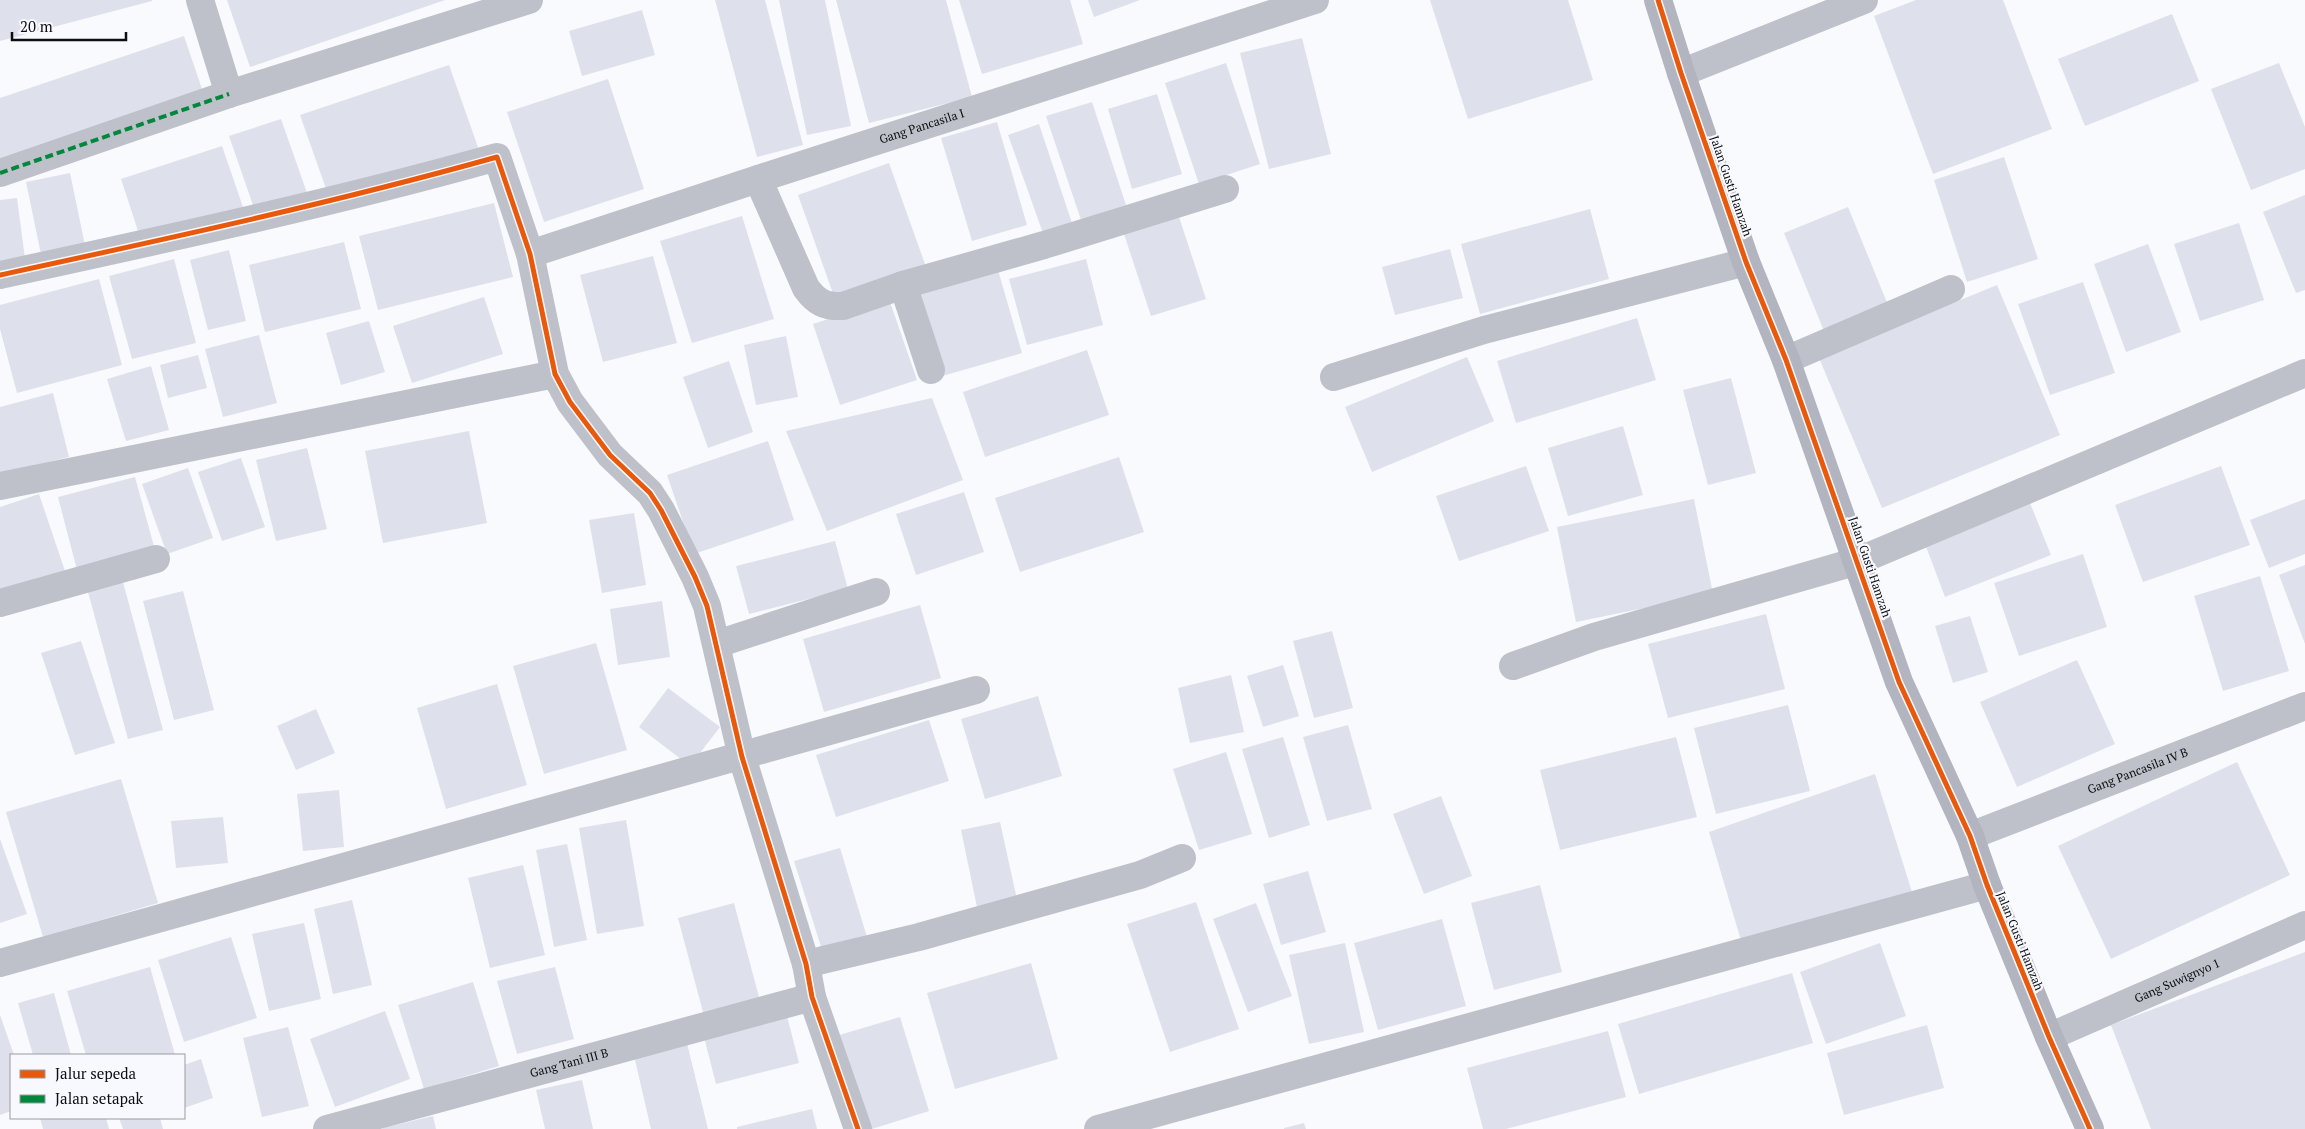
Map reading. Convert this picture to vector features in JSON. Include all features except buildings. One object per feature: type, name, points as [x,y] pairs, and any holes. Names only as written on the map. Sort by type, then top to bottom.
[{"type":"street","points":[[200,0],[229,94]]},
{"type":"street","points":[[0,173],[229,94],[529,0]]},
{"type":"street","name":"Gang Pancasila I","points":[[530,254],[1316,0]]},
{"type":"street","name":"Jalan Gusti Hamzah","points":[[1658,0],[1746,262],[1786,360],[1899,682],[1970,836],[1986,885],[2049,1037],[2090,1129]]},
{"type":"street","points":[[1681,73],[1864,0]]},
{"type":"street","points":[[0,275],[360,194],[497,158],[530,254],[554,374],[570,402],[610,455],[650,492],[661,510],[704,599],[717,644],[742,757],[806,964],[812,997],[858,1129]]},
{"type":"street","points":[[758,179],[806,288],[815,300],[833,307],[843,306],[903,285],[1044,245],[1225,189]]},
{"type":"street","points":[[1334,377],[1484,330],[1746,262]]},
{"type":"street","points":[[903,285],[931,370]]},
{"type":"street","points":[[1786,360],[1951,289]]},
{"type":"street","points":[[1513,666],[1594,637],[1858,561],[2305,373]]},
{"type":"street","points":[[0,486],[554,374]]},
{"type":"street","points":[[0,602],[156,559]]},
{"type":"street","points":[[717,644],[876,592]]},
{"type":"street","points":[[0,963],[976,690]]},
{"type":"street","name":"Gang Pancasila IV B","points":[[1970,836],[2305,706]]},
{"type":"street","points":[[806,964],[938,932],[1140,874],[1182,858]]},
{"type":"street","points":[[1098,1129],[1986,885]]},
{"type":"street","name":"Gang Suwignyo 1","points":[[2049,1037],[2305,925]]},
{"type":"street","name":"Gang Tani III B","points":[[327,1129],[812,997]]},
{"type":"marked path","points":[[0,173],[229,94]]},
{"type":"cycle path","points":[[1658,0],[1746,262],[1786,360],[1899,682],[1970,836],[1987,885],[2049,1037],[2090,1129]]},
{"type":"cycle path","points":[[0,275],[311,205],[497,157],[530,254],[555,374],[570,402],[610,455],[650,493],[661,510],[695,577],[707,606],[742,757],[806,964],[812,997],[858,1129]]}]
